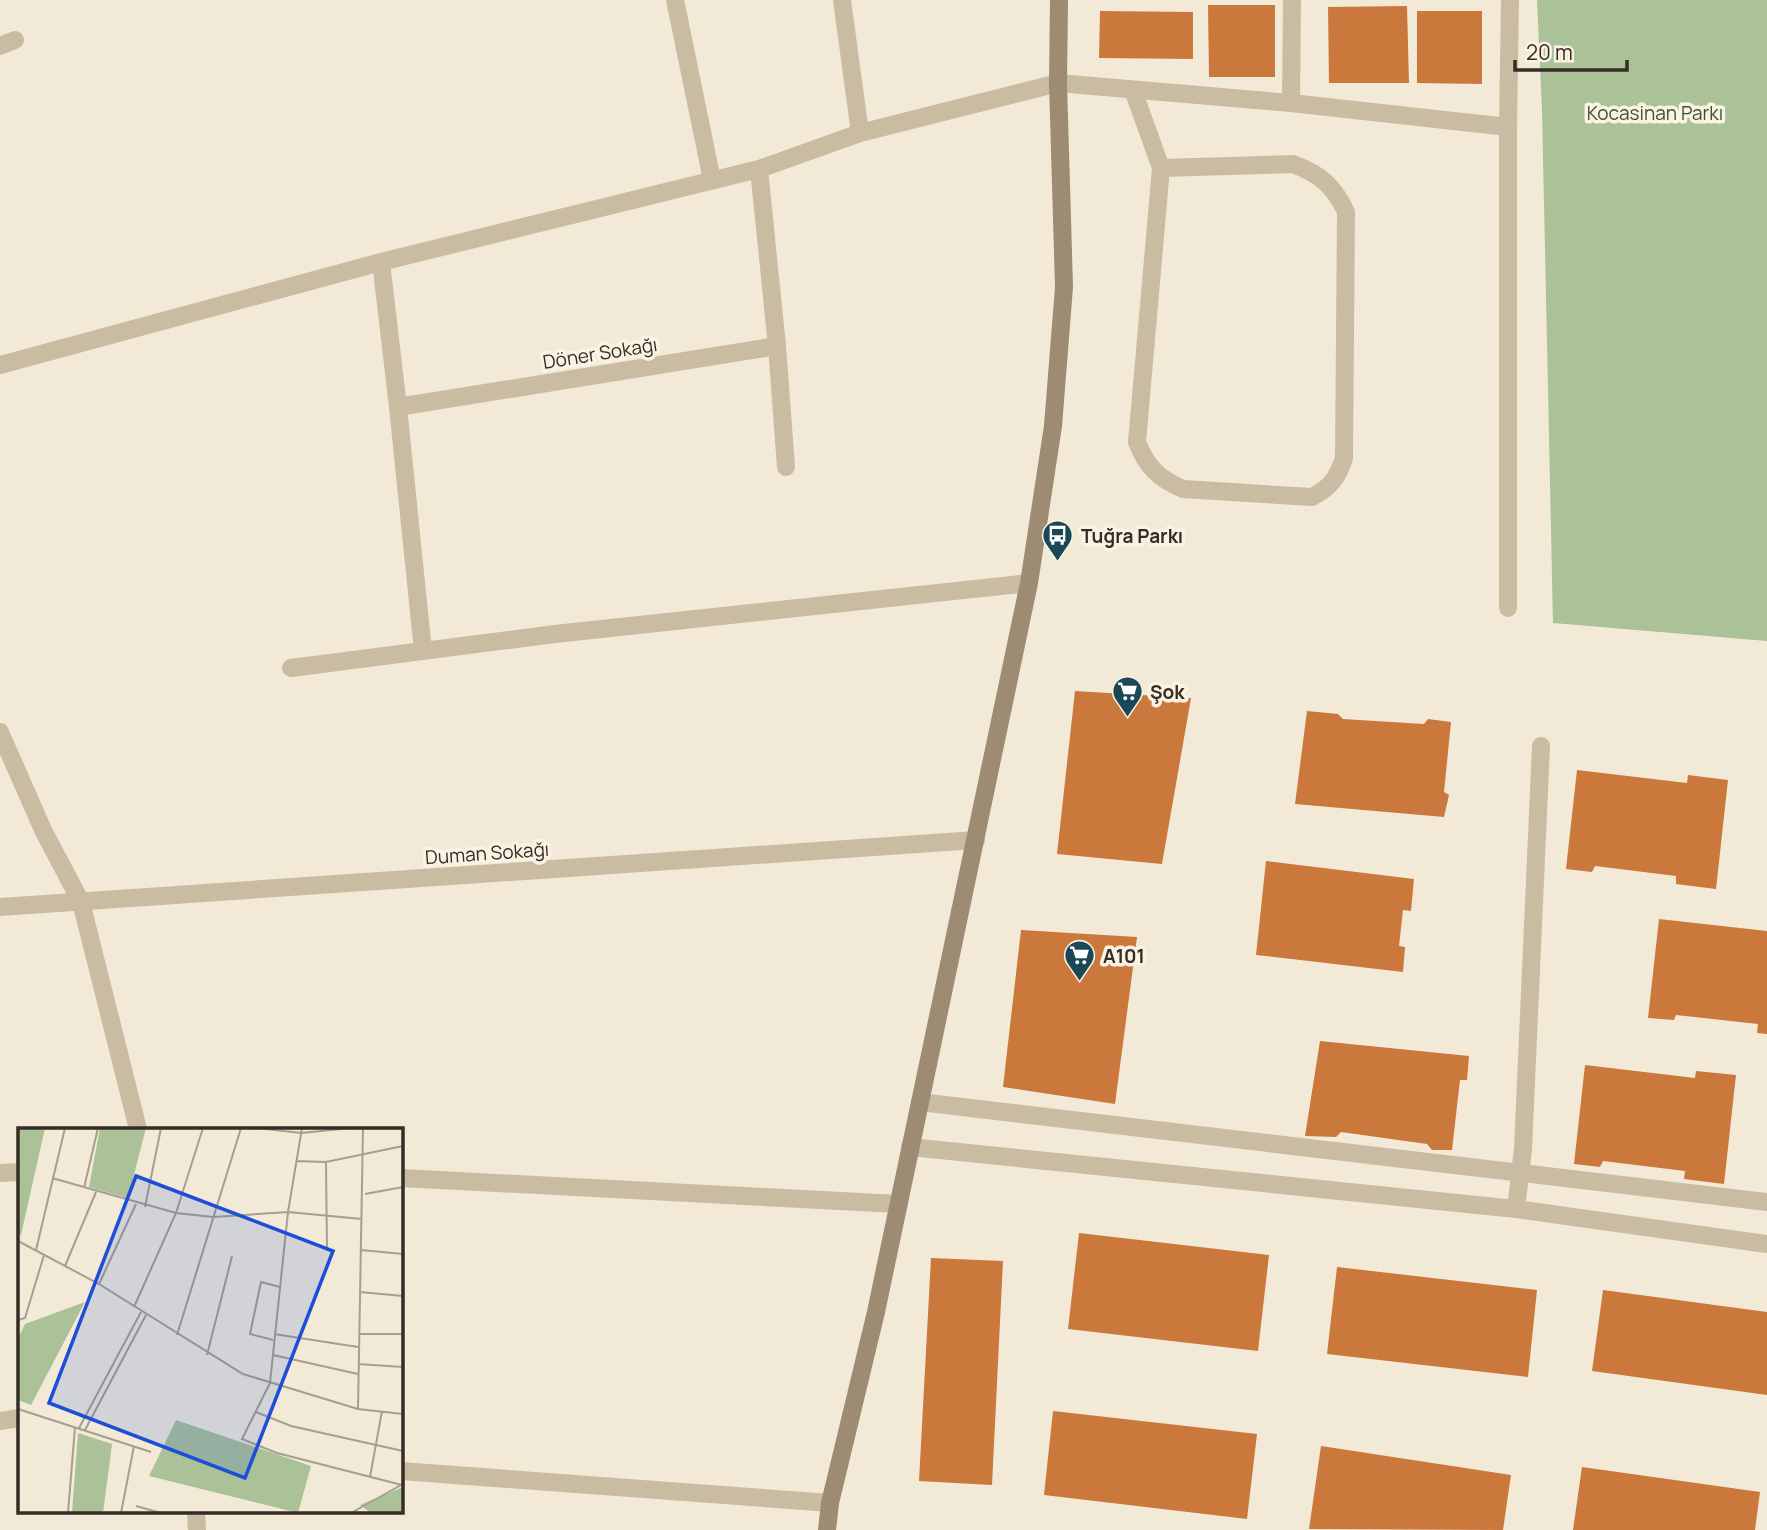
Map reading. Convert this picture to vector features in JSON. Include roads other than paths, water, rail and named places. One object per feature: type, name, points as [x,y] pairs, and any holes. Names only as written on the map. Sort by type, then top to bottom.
[{"type":"street","points":[[675,0],[712,180]]},
{"type":"street","points":[[842,0],[860,134]]},
{"type":"street","points":[[827,1530],[830,1503],[876,1312],[1030,583],[1053,426],[1064,287],[1058,83],[1059,0]]},
{"type":"street","points":[[1291,103],[1292,0]]},
{"type":"street","points":[[1508,608],[1510,0]]},
{"type":"street","points":[[0,366],[381,262],[759,169],[860,134],[1058,83],[1291,103],[1508,127]]},
{"type":"street","points":[[1133,90],[1161,168],[1137,442],[1143,457],[1152,471],[1166,482],[1183,488],[1312,496],[1323,491],[1340,472],[1343,458],[1346,212],[1339,197],[1320,177],[1293,164],[1161,168]]},
{"type":"street","points":[[759,169],[778,346],[786,467]]},
{"type":"street","points":[[381,262],[423,651]]},
{"type":"street","name":"Döner Sokağı","points":[[398,407],[778,346]]},
{"type":"street","points":[[290,668],[555,634],[1030,583]]},
{"type":"street","points":[[0,732],[43,830],[81,902],[138,1128]]},
{"type":"street","points":[[1516,1209],[1541,746]]},
{"type":"street","name":"Duman Sokağı","points":[[0,907],[976,839]]},
{"type":"street","points":[[920,1102],[1767,1202]]},
{"type":"street","points":[[910,1147],[1516,1209],[1767,1244]]},
{"type":"street","points":[[0,1173],[18,1172]]},
{"type":"street","points":[[402,1178],[898,1204]]},
{"type":"street","points":[[0,1421],[18,1418]]},
{"type":"street","points":[[402,1471],[830,1503]]},
{"type":"street","points":[[196,1512],[197,1530]]},
{"type":"place","name":"Tuğra Parkı","points":[[1058,563]]},
{"type":"place","name":"Şok","points":[[1127,719]]},
{"type":"place","name":"A101","points":[[1080,983]]},
{"type":"park label","name":"Kocasinan Parkı","points":[[1655,113]]}]
